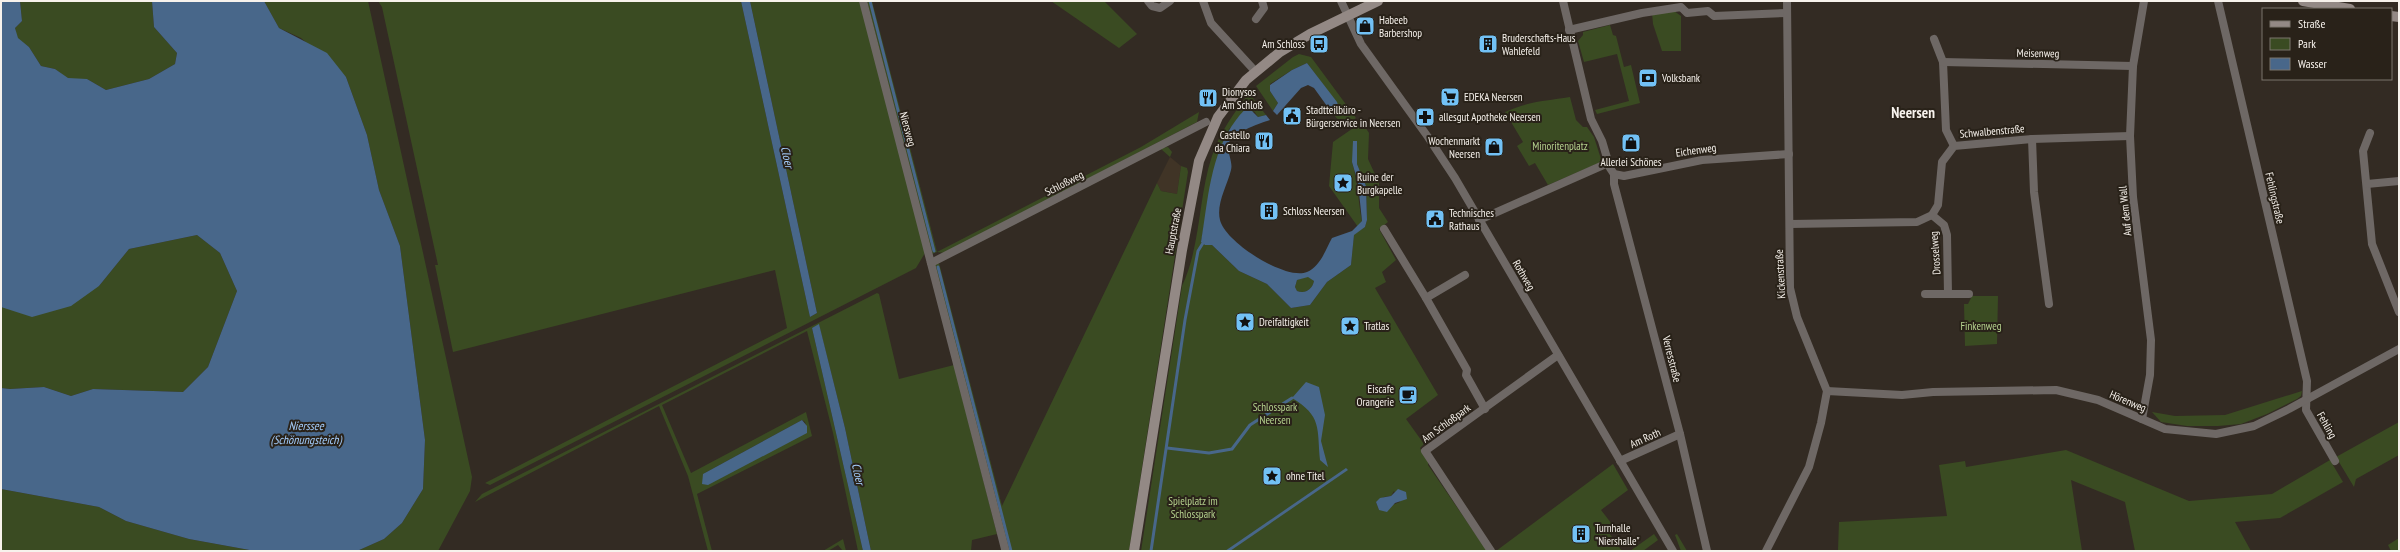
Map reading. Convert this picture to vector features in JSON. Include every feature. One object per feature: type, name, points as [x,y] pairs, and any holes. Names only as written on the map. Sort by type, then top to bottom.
[{"type":"street","name":"Niersweg","points":[[864,1],[1005,550]]},
{"type":"street","points":[[1148,1],[1152,6],[1160,8],[1170,1]]},
{"type":"street","points":[[1203,1],[1211,23],[1255,71]]},
{"type":"street","points":[[1256,19],[1264,8],[1262,1]]},
{"type":"street","name":"Rothweg","points":[[1341,1],[1361,44],[1438,151],[1673,551]]},
{"type":"street","name":"Hauptstraße","points":[[1134,551],[1182,250],[1199,161],[1220,112],[1255,71],[1280,52],[1304,38],[1378,1]]},
{"type":"street","points":[[1563,1],[1591,119],[1602,141],[1611,168]]},
{"type":"street","name":"Kickenstraße","points":[[1787,1],[1792,298],[1801,329],[1827,391]]},
{"type":"street","name":"Auf dem Wall","points":[[2142,419],[2150,375],[2151,340],[2134,197],[2130,136],[2133,66],[2144,1]]},
{"type":"street","name":"Fehlingstraße","points":[[2218,1],[2307,381],[2306,400]]},
{"type":"street","points":[[2303,1],[2344,8]]},
{"type":"street","points":[[1569,30],[1642,13],[1681,7],[1687,13],[1708,11],[1714,16],[1787,12]]},
{"type":"street","points":[[1934,39],[1943,62],[1946,130],[1954,146]]},
{"type":"street","name":"Meisenweg","points":[[1943,62],[2133,66]]},
{"type":"street","name":"Schloßweg","points":[[931,263],[1206,122]]},
{"type":"street","points":[[2370,134],[2364,151],[2372,244],[2399,312]]},
{"type":"street","name":"Schwalbenstraße","points":[[1932,215],[1938,205],[1942,162],[1954,146],[2032,139],[2130,136]]},
{"type":"street","points":[[2032,139],[2034,192],[2049,304]]},
{"type":"street","name":"Eichenweg","points":[[1479,220],[1611,168],[1624,176],[1712,159],[1789,154]]},
{"type":"street","name":"Verresstraße","points":[[1611,168],[1680,434],[1707,551]]},
{"type":"street","points":[[2367,184],[2399,181]]},
{"type":"street","points":[[1790,224],[1917,222],[1932,215]]},
{"type":"street","name":"Drosselweg","points":[[1932,215],[1944,225],[1947,235],[1948,294]]},
{"type":"street","points":[[1384,229],[1467,370],[1466,375],[1485,409]]},
{"type":"street","points":[[1426,298],[1465,275]]},
{"type":"street","points":[[1925,294],[1969,294]]},
{"type":"street","name":"Hörenweg","points":[[1827,391],[1902,395],[1933,392],[2056,390],[2098,400],[2165,429],[2216,434],[2254,426],[2306,400],[2399,349]]},
{"type":"street","name":"Am Schloßpark","points":[[1491,551],[1425,451],[1558,355]]},
{"type":"street","points":[[1766,551],[1809,467],[1821,423],[1827,391]]},
{"type":"street","name":"Fehling","points":[[2306,400],[2306,410],[2335,460]]},
{"type":"street","name":"Am Roth","points":[[1620,461],[1680,434]]},
{"type":"shaded area","points":[[1170,157],[1181,166],[1177,194],[1161,191],[1157,183]]},
{"type":"green space","points":[[20,1],[152,1],[154,27],[177,53],[175,64],[149,79],[106,90],[87,79],[68,79],[55,69],[41,66],[29,47],[17,38],[15,28],[22,21]]},
{"type":"green space","points":[[264,1],[368,1],[472,477],[470,491],[438,551],[357,551],[384,539],[402,523],[423,489],[425,440],[400,246],[379,190],[367,135],[346,77],[301,38],[279,28]]},
{"type":"green space","points":[[378,1],[741,1],[810,317],[817,313],[750,1],[860,1],[925,253],[916,268],[490,485],[485,483],[787,328],[775,270],[453,352],[435,265],[438,265],[382,7]]},
{"type":"green space","points":[[867,1],[872,1],[937,252],[932,254]]},
{"type":"green space","points":[[1051,1],[1104,1],[1137,34],[1119,48]]},
{"type":"green space","points":[[1674,11],[1681,16],[1681,51],[1662,51],[1653,24],[1652,13]]},
{"type":"green space","points":[[1610,25],[1613,35],[1616,36],[1624,67],[1631,65],[1640,103],[1597,114],[1595,110],[1629,101],[1617,54],[1584,62],[1578,41],[1583,35],[1583,32]]},
{"type":"green space","points":[[1299,54],[1311,57],[1356,118],[1344,126],[1332,113],[1336,114],[1341,109],[1307,63],[1292,70],[1270,84],[1270,91],[1278,103],[1273,111],[1256,86]]},
{"type":"green space","name":"Schlosspark Neersen","points":[[1249,93],[1266,115],[1258,117],[1254,111],[1229,129],[1212,184],[1201,242],[1205,245],[1212,245],[1239,271],[1267,284],[1291,308],[1310,305],[1327,282],[1351,265],[1354,234],[1365,227],[1367,220],[1366,186],[1357,164],[1352,162],[1356,177],[1362,221],[1358,227],[1329,186],[1333,142],[1362,122],[1369,133],[1368,159],[1379,183],[1379,208],[1388,222],[1379,229],[1396,260],[1382,272],[1386,282],[1375,288],[1438,395],[1406,419],[1424,444],[1420,448],[1428,461],[1428,465],[1487,551],[1141,551],[1182,286],[1193,255],[1207,172],[1219,139],[1228,123]],"holes":[[[1394,491],[1400,502],[1379,510],[1376,502],[1384,497],[1391,496]]]},
{"type":"green space","name":"Minoritenplatz","points":[[1570,97],[1576,120],[1583,127],[1587,127],[1594,137],[1601,159],[1599,163],[1548,185],[1535,163],[1529,166],[1517,146],[1523,142],[1505,112],[1530,103]]},
{"type":"green space","points":[[1199,112],[1197,122],[945,253],[937,252],[1141,147]]},
{"type":"green space","points":[[1168,147],[1172,152],[1170,157],[1161,149],[939,263],[1002,506],[1157,183],[1161,191],[1177,194],[1181,166],[1187,168],[1188,172],[1129,551],[1008,551],[935,265],[1161,148]]},
{"type":"green space","points":[[197,235],[220,253],[237,291],[208,367],[183,392],[93,389],[71,396],[44,387],[10,389],[1,388],[1,307],[99,286],[129,249]]},
{"type":"green space","points":[[1308,276],[1314,281],[1312,287],[1305,292],[1297,291],[1295,287],[1297,280]]},
{"type":"green space","points":[[877,293],[879,294],[899,379],[954,365],[997,534],[972,540],[971,551],[871,551],[845,428],[819,325],[812,328],[863,551],[858,551],[833,433],[807,331],[662,405],[691,473],[806,412],[812,436],[697,494],[712,551],[708,551],[688,476],[659,406],[475,502],[482,494]],"holes":[[[802,420],[805,422],[807,430],[703,474]]]},
{"type":"green space","name":"Finkenweg","points":[[1972,296],[1998,296],[1997,344],[1965,346],[1964,304],[1968,304]]},
{"type":"green space","points":[[2302,391],[2301,396],[2297,399],[2267,414],[2241,424],[2187,426],[2161,422],[2152,412],[2175,416],[2225,415]]},
{"type":"green space","points":[[2399,422],[2399,455],[2356,479],[2354,487],[2336,457]]},
{"type":"green space","points":[[2066,450],[2189,501],[2272,494],[2330,460],[2343,482],[2280,518],[2235,522],[2251,551],[2135,551],[2125,502],[2071,480],[2082,551],[1838,551],[1839,522],[1947,516],[1939,465],[1965,461],[1966,467]]},
{"type":"green space","points":[[1613,464],[1628,490],[1601,510],[1615,528],[1609,533],[1622,551],[1496,551]]},
{"type":"green space","points":[[1,489],[99,507],[126,521],[189,539],[255,551],[1,551]]},
{"type":"green space","points":[[1654,534],[1658,540],[1643,551],[1630,551]]},
{"type":"green space","points":[[1677,534],[1687,551],[1681,551],[1675,535]]},
{"type":"green space","points":[[2399,538],[2399,551],[2391,551],[2388,545]]},
{"type":"green space","points":[[843,539],[846,551],[843,551],[838,545],[828,551],[823,551]]},
{"type":"water","name":"Nierssee (Schönungsteich)","points":[[1,1],[20,1],[22,21],[15,28],[18,38],[29,47],[41,66],[55,69],[68,78],[87,79],[106,90],[149,79],[175,64],[177,53],[154,27],[152,1],[264,1],[279,28],[327,53],[346,77],[367,135],[379,190],[400,246],[425,440],[423,489],[402,523],[384,539],[357,551],[255,551],[189,539],[126,521],[99,507],[1,489],[1,388],[10,389],[44,387],[71,396],[93,389],[183,392],[208,367],[237,291],[220,253],[197,235],[129,249],[99,286],[71,306],[32,317],[1,307]]},
{"type":"water","points":[[741,1],[750,1],[817,313],[810,317]]},
{"type":"water","points":[[1307,63],[1337,102],[1340,111],[1332,113],[1314,88],[1308,85],[1301,88],[1277,115],[1273,111],[1278,103],[1270,91],[1270,85],[1292,70]]},
{"type":"water","points":[[1249,108],[1258,117],[1266,115],[1270,120],[1239,133],[1229,142],[1228,149],[1231,167],[1219,208],[1220,220],[1224,229],[1244,248],[1258,258],[1285,271],[1297,273],[1312,270],[1319,262],[1332,238],[1352,231],[1362,221],[1358,183],[1352,162],[1353,141],[1357,141],[1357,164],[1366,186],[1367,220],[1365,227],[1354,235],[1351,265],[1327,282],[1310,305],[1291,308],[1267,284],[1239,271],[1212,245],[1205,245],[1201,242],[1208,194],[1215,163],[1227,133],[1236,120]],"holes":[[[1308,277],[1314,281],[1312,287],[1305,292],[1297,291],[1295,287],[1297,280]]]},
{"type":"water","points":[[819,324],[845,428],[871,551],[863,551],[812,328]]},
{"type":"water","points":[[1306,382],[1319,387],[1325,415],[1321,441],[1328,467],[1320,460],[1318,431],[1313,417],[1309,411],[1292,398]]},
{"type":"water","points":[[802,420],[807,426],[807,433],[708,485],[702,484],[703,474]]},
{"type":"water","points":[[1346,468],[1348,470],[1230,551],[1225,551]]},
{"type":"water","points":[[1398,489],[1406,492],[1407,499],[1395,503],[1387,512],[1379,510],[1376,502],[1380,498],[1391,496]]},
{"type":"waterway","points":[[870,1],[934,251]]},
{"type":"waterway","points":[[1151,551],[1185,320],[1198,251],[1203,243]]},
{"type":"waterway","points":[[938,267],[1011,551]]},
{"type":"waterway","points":[[1167,448],[1209,453],[1232,449],[1250,425],[1292,398]]},
{"type":"place","name":"Habeeb Barbershop","points":[[1365,26]]},
{"type":"place","name":"Am Schloss","points":[[1319,44]]},
{"type":"place","name":"Bruderschafts-Haus Wahlefeld","points":[[1488,44]]},
{"type":"place","name":"Volksbank","points":[[1648,78]]},
{"type":"place","name":"EDEKA Neersen","points":[[1450,97]]},
{"type":"place","name":"Dionysos Am Schloß","points":[[1208,98]]},
{"type":"place","name":"Stadtteilbüro - Bürgerservice in Neersen","points":[[1292,116]]},
{"type":"place","name":"allesgut Apotheke Neersen","points":[[1425,117]]},
{"type":"place","name":"Castello da Chiara","points":[[1264,141]]},
{"type":"place","name":"Allerlei Schönes","points":[[1631,143]]},
{"type":"place","name":"Wochenmarkt Neersen","points":[[1494,147]]},
{"type":"place","name":"Ruine der Burgkapelle","points":[[1343,183]]},
{"type":"place","name":"Schloss Neersen","points":[[1269,211]]},
{"type":"place","name":"Technisches Rathaus","points":[[1435,219]]},
{"type":"place","name":"Dreifaltigkeit","points":[[1245,322]]},
{"type":"place","name":"Tratlas","points":[[1350,326]]},
{"type":"place","name":"Eiscafe Orangerie","points":[[1408,395]]},
{"type":"place","name":"ohne Titel","points":[[1272,476]]},
{"type":"place","name":"Turnhalle \"Niershalle\"","points":[[1581,534]]},
{"type":"district","name":"Neersen","points":[[1913,113]]},
{"type":"water label","name":"Cloer","points":[[787,157]]},
{"type":"water label","name":"Cloer","points":[[858,474]]},
{"type":"park label","name":"Spielplatz im Schlosspark","points":[[1193,507]]}]
